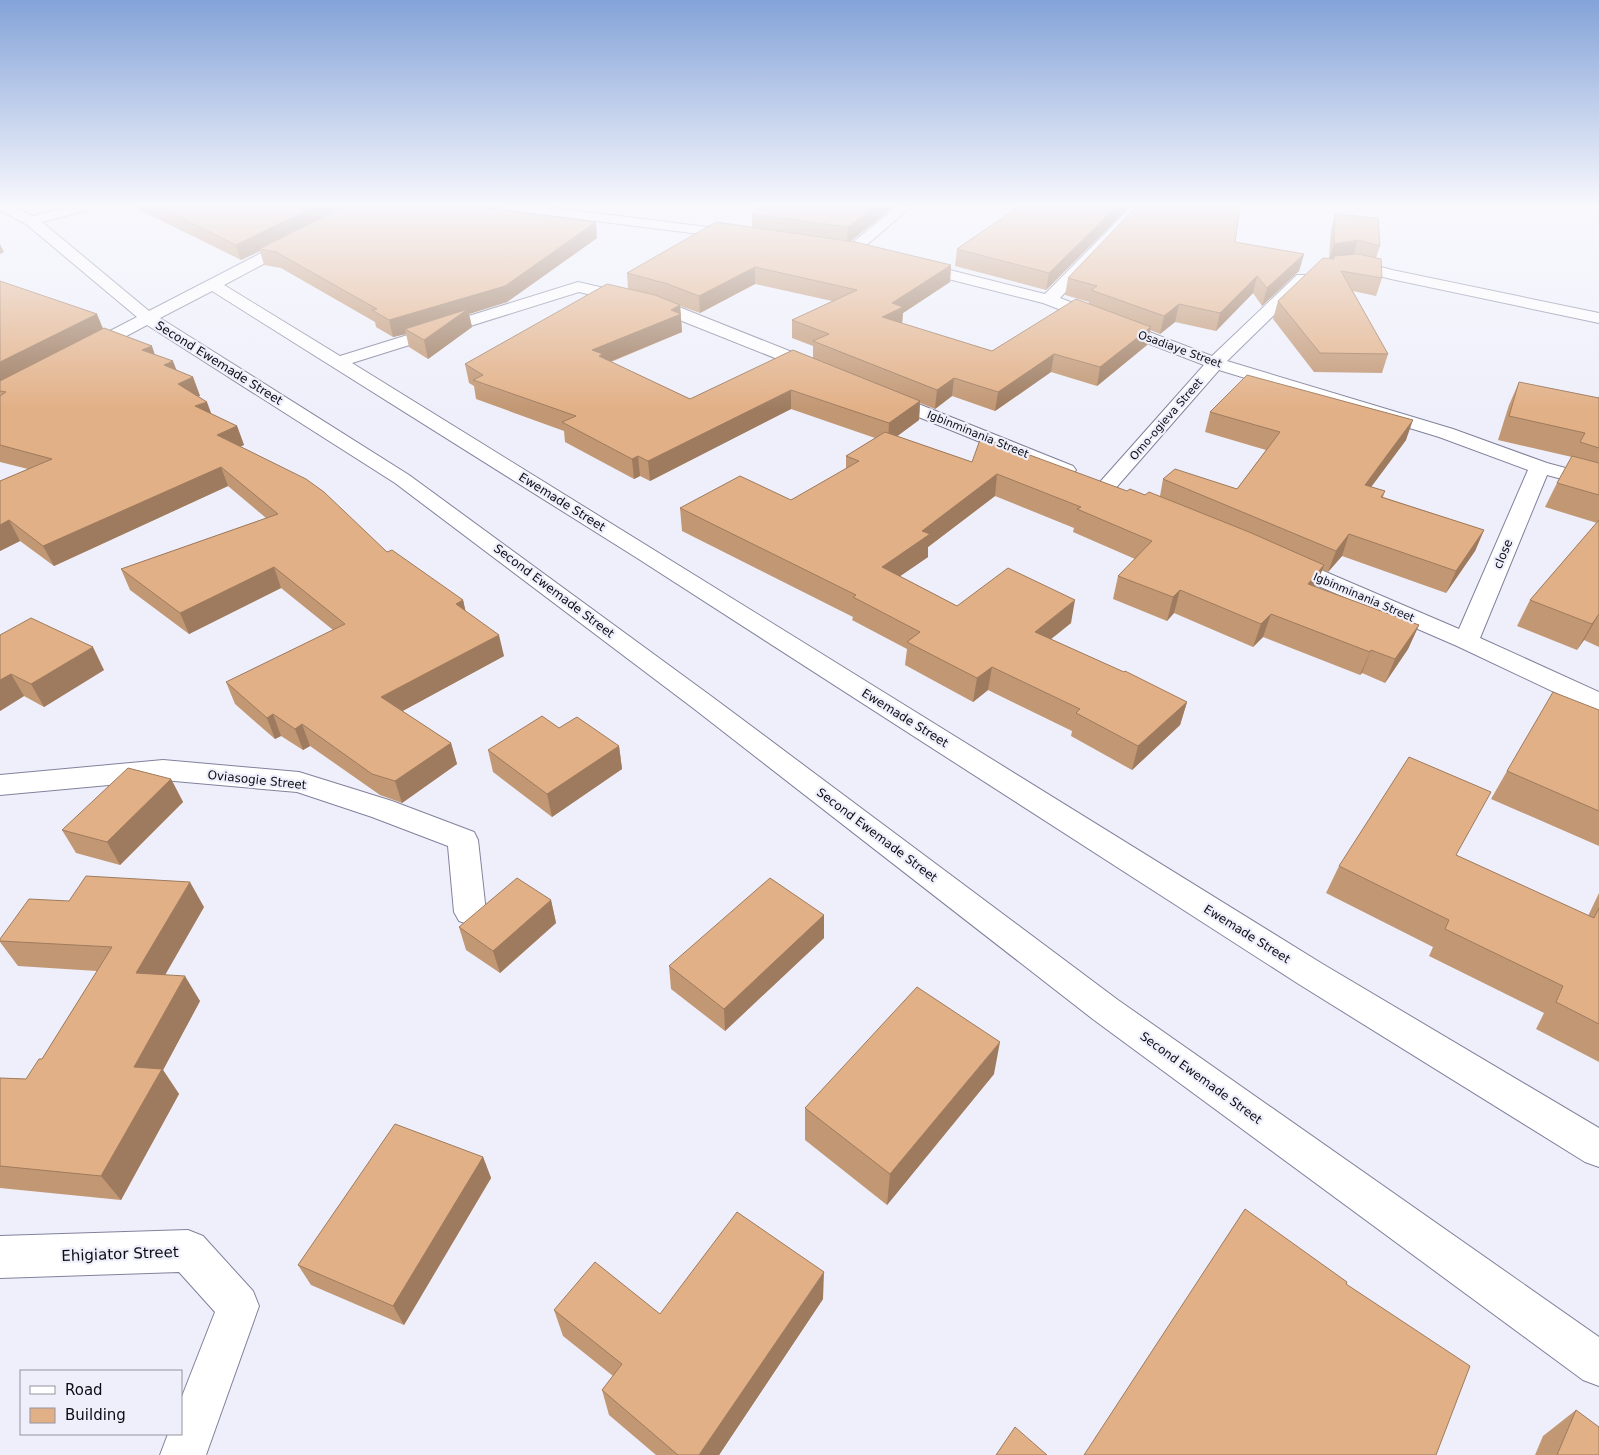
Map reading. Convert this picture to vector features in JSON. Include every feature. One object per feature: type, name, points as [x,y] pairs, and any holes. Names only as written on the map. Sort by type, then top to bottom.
[{"type":"street","name":"Second Ewemade Street","points":[[96,275],[148,318],[402,479],[702,702],[1106,1010],[1599,1364]]},
{"type":"street","points":[[69,358],[229,275]]},
{"type":"street","name":"Osadiaye Street","points":[[949,275],[1049,300],[1215,363],[1446,433],[1540,467],[1599,483]]},
{"type":"street","points":[[1049,300],[1073,275]]},
{"type":"street","name":"Omo-ogieva Street","points":[[1100,483],[1215,363],[1312,275]]},
{"type":"street","name":"Omo-ogieva Street","points":[[1395,275],[1599,318]]},
{"type":"street","name":"Ewemade Street","points":[[212,284],[645,553],[1309,973],[1599,1149]]},
{"type":"street","points":[[338,362],[578,288],[604,292],[663,307],[830,374]]},
{"type":"street","name":"Igbinminania Street","points":[[867,389],[1100,483]]},
{"type":"street","name":"close","points":[[1466,641],[1540,467]]},
{"type":"street","name":"Igbinminania Street","points":[[1269,556],[1466,641],[1599,703]]},
{"type":"street","name":"Oviasogie Street","points":[[0,785],[163,770],[299,782],[382,809],[463,840],[470,912]]},
{"type":"street","name":"Ehigiator Street","points":[[0,1257],[188,1251],[238,1306],[183,1455]]},
{"type":"building","points":[[317,275],[521,275],[505,286],[389,320],[372,310],[377,309]]},
{"type":"building","points":[[634,275],[740,275],[699,296],[668,284]]},
{"type":"building","points":[[790,275],[936,275],[892,303],[903,307],[882,317],[992,351],[1076,299],[1151,327],[1100,367],[1054,354],[998,392],[954,378],[937,390],[813,341],[829,334],[792,320],[857,290]]},
{"type":"building","points":[[1071,275],[1281,275],[1267,288],[1257,276],[1220,313],[1179,304],[1164,316],[1091,290],[1097,286],[1068,278]]},
{"type":"building","points":[[1305,275],[1343,275],[1388,354],[1320,353],[1278,301]]},
{"type":"building","points":[[1364,275],[1382,275],[1382,278]]},
{"type":"building","points":[[0,281],[97,314],[0,362]]},
{"type":"building","points":[[607,284],[655,295],[680,305],[671,310],[681,314],[592,350],[603,354],[599,356],[690,399],[793,350],[920,401],[889,423],[791,390],[648,461],[638,456],[632,459],[562,422],[576,416],[473,380],[483,375],[465,364]]},
{"type":"building","points":[[468,309],[424,340],[405,329]]},
{"type":"building","points":[[104,328],[152,346],[142,350],[173,361],[164,365],[193,377],[178,384],[207,402],[195,406],[237,426],[217,435],[306,479],[324,492],[387,552],[392,550],[463,600],[456,604],[499,635],[381,697],[451,743],[395,781],[372,774],[302,724],[295,729],[273,714],[267,718],[226,682],[345,624],[274,567],[180,613],[121,569],[278,514],[221,467],[43,546],[9,520],[0,525],[0,481],[52,459],[0,445],[0,396],[6,392],[0,391],[0,381]]},
{"type":"building","points":[[1247,375],[1413,420],[1365,485],[1385,491],[1381,497],[1484,530],[1456,571],[1349,534],[1336,551],[1163,479],[1175,469],[1237,489],[1280,432],[1210,412]]},
{"type":"building","points":[[1519,382],[1599,398],[1599,448],[1580,442],[1585,433],[1509,416]]},
{"type":"building","points":[[885,432],[972,462],[981,437],[1127,491],[1130,489],[1145,495],[1149,492],[1249,532],[1324,565],[1308,584],[1419,625],[1395,659],[1371,650],[1370,652],[1271,614],[1261,624],[1180,590],[1173,597],[1118,576],[1152,541],[1077,509],[1081,507],[997,474],[922,531],[930,534],[882,567],[957,606],[1008,568],[1075,600],[1035,632],[1125,671],[1187,702],[1138,746],[1076,713],[1080,709],[992,667],[977,678],[907,642],[920,632],[853,597],[856,595],[680,508],[740,476],[791,500],[859,461],[846,456]]},
{"type":"building","points":[[1572,456],[1599,463],[1599,495],[1557,483]]},
{"type":"building","points":[[1599,520],[1599,614],[1592,624],[1530,600]]},
{"type":"building","points":[[31,618],[93,647],[31,684],[11,674],[0,680],[0,635]]},
{"type":"building","points":[[1553,692],[1599,710],[1599,811],[1507,771]]},
{"type":"building","points":[[542,716],[559,728],[577,717],[619,746],[547,794],[488,750]]},
{"type":"building","points":[[1409,757],[1491,792],[1456,855],[1594,918],[1599,908],[1599,1024],[1556,1002],[1563,986],[1445,929],[1449,920],[1339,866]]},
{"type":"building","points":[[128,768],[171,779],[107,842],[62,830]]},
{"type":"building","points":[[86,876],[190,882],[136,973],[185,976],[134,1067],[162,1069],[101,1176],[0,1166],[0,1078],[26,1079],[39,1059],[42,1059],[112,947],[0,941],[0,939],[29,899],[69,901]]},
{"type":"building","points":[[517,878],[551,900],[493,951],[459,927]]},
{"type":"building","points":[[770,878],[824,915],[724,1009],[669,966]]},
{"type":"building","points":[[917,987],[1000,1042],[890,1174],[805,1108]]},
{"type":"building","points":[[395,1124],[483,1157],[393,1306],[298,1265]]},
{"type":"building","points":[[1245,1209],[1347,1282],[1346,1284],[1470,1366],[1436,1455],[1084,1455]]},
{"type":"building","points":[[737,1212],[824,1272],[699,1455],[678,1455],[602,1390],[622,1364],[554,1310],[595,1262],[660,1314]]},
{"type":"building","points":[[1576,1410],[1599,1427],[1599,1455],[1557,1455]]},
{"type":"building","points":[[1015,1427],[1047,1455],[996,1455]]}]
